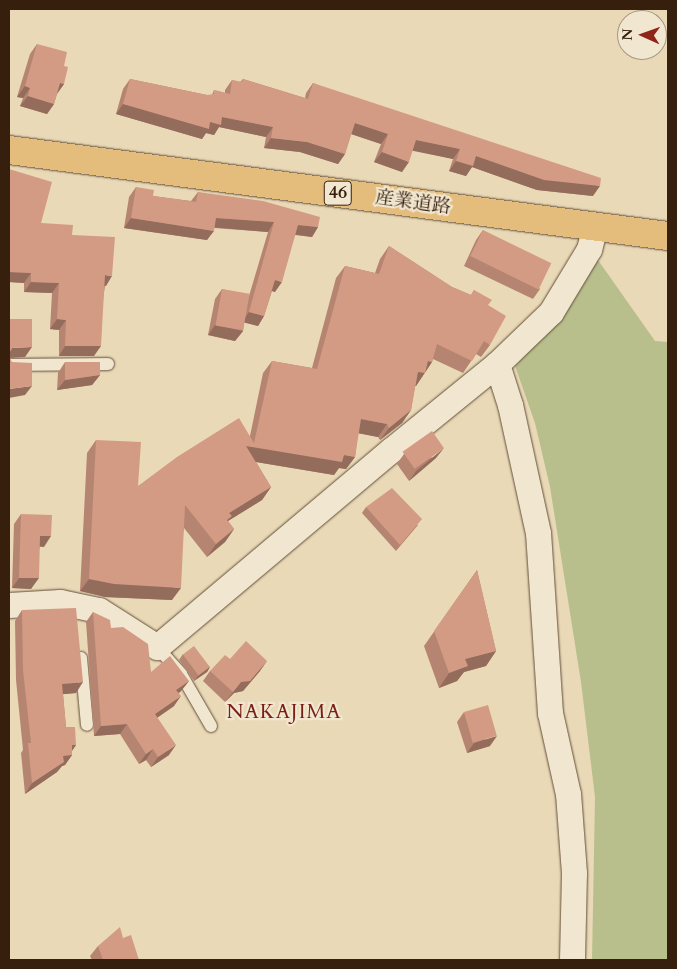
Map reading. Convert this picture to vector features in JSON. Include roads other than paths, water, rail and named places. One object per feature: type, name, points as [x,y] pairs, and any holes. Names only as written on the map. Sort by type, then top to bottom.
[{"type":"main road","name":"産業道路","points":[[9,150],[668,236]]},
{"type":"street","points":[[9,604],[77,614],[99,610],[157,647],[391,450],[497,364],[551,312],[589,249],[595,227]]},
{"type":"street","points":[[497,364],[510,405],[538,533],[550,713],[569,804],[574,873],[572,960]]},
{"type":"lane","points":[[9,365],[108,364]]},
{"type":"lane","points":[[79,642],[87,725]]},
{"type":"lane","points":[[157,647],[181,674],[212,726]]},
{"type":"district","name":"NAKAJIMA","points":[[284,711]]}]
